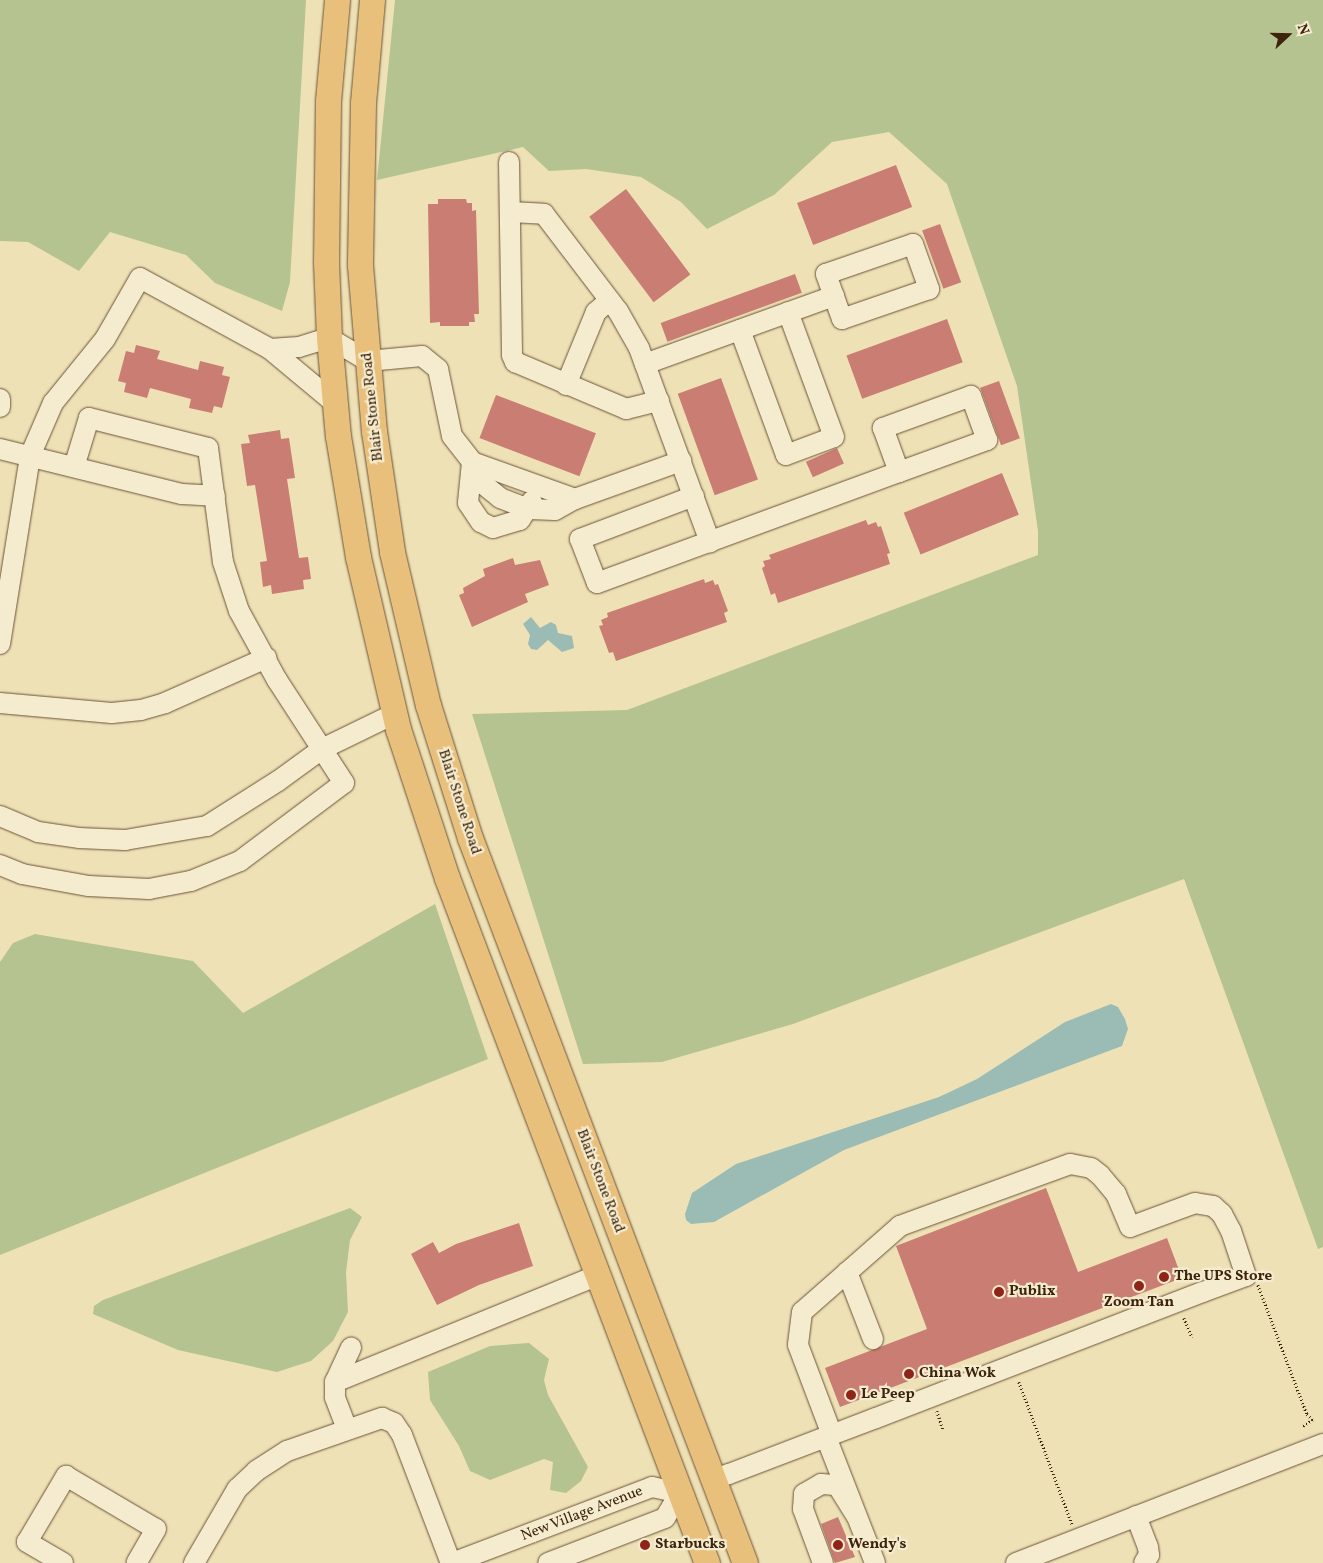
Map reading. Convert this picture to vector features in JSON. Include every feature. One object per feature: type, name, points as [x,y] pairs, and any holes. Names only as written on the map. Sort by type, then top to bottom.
[{"type":"main road","points":[[337,0],[328,101],[326,262],[329,338],[336,404],[358,556],[394,714],[447,878],[707,1563]]},
{"type":"main road","name":"Blair Stone Road","points":[[372,0],[363,102],[360,265],[374,431],[392,552],[428,706],[470,838],[744,1563]]},
{"type":"main road","points":[[680,1492],[713,1480]]},
{"type":"street","points":[[509,162],[512,355],[523,368],[626,409],[659,401]]},
{"type":"street","points":[[510,212],[544,214],[610,300],[639,348],[710,542]]},
{"type":"street","points":[[913,244],[929,289],[842,319],[834,296],[826,274],[913,244]]},
{"type":"street","points":[[0,644],[30,456],[53,403],[105,339],[140,278],[270,349],[336,404]]},
{"type":"street","points":[[645,364],[834,296]]},
{"type":"street","points":[[566,385],[596,312],[610,300]]},
{"type":"street","points":[[740,330],[786,455],[834,437],[788,312]]},
{"type":"street","points":[[270,349],[299,347],[329,338],[368,360],[409,355],[422,356],[429,360],[442,379],[452,436],[472,462],[488,489],[516,507],[555,510],[575,499],[681,461]]},
{"type":"street","points":[[694,496],[580,539],[597,583],[988,440],[971,396],[883,428],[899,472]]},
{"type":"street","points":[[0,399],[0,407]]},
{"type":"street","points":[[0,865],[22,874],[89,886],[149,889],[191,881],[240,861],[344,782],[266,658],[239,611],[223,562],[208,448],[89,418],[74,467]]},
{"type":"street","points":[[0,449],[182,494],[214,496]]},
{"type":"street","points":[[472,462],[536,487],[575,499]]},
{"type":"street","points":[[472,462],[468,503],[481,522],[493,528],[520,520],[529,509],[536,487]]},
{"type":"street","points":[[0,703],[96,713],[140,710],[165,703],[266,658]]},
{"type":"street","points":[[0,816],[38,832],[80,838],[125,840],[207,826],[230,813],[322,749],[394,714]]},
{"type":"street","points":[[713,1480],[829,1436],[1012,1365],[1246,1276],[1231,1231],[1222,1214],[1213,1206],[1195,1203],[1130,1227],[1116,1194],[1100,1175],[1092,1168],[1070,1164],[900,1226],[802,1312],[798,1345],[829,1436],[837,1465],[875,1563]]},
{"type":"street","points":[[847,1272],[873,1339]]},
{"type":"street","points":[[334,1382],[598,1275]]},
{"type":"street","points":[[347,1429],[335,1396],[334,1382],[350,1347]]},
{"type":"street","points":[[194,1563],[237,1488],[256,1470],[287,1451],[382,1418],[394,1423],[402,1435],[452,1563]]},
{"type":"street","points":[[1016,1563],[1039,1559],[1078,1539],[1323,1444]]},
{"type":"street","points":[[814,1563],[791,1500],[803,1479],[837,1465]]},
{"type":"street","points":[[62,1563],[27,1542],[66,1476],[156,1529],[136,1563]]},
{"type":"street","points":[[823,1563],[803,1509],[804,1494],[810,1489],[830,1482],[837,1485],[856,1516]]},
{"type":"street","name":"New Village Avenue","points":[[452,1563],[652,1487],[680,1492]]},
{"type":"street","points":[[547,1527],[556,1562],[665,1518],[680,1492]]},
{"type":"street","points":[[1136,1516],[1148,1546],[1149,1555],[1144,1563]]},
{"type":"path","points":[[1012,1365],[1078,1539]]},
{"type":"green space","points":[[0,0],[306,0],[290,282],[282,311],[215,283],[186,255],[110,232],[79,271],[28,242],[0,241]]},
{"type":"green space","points":[[395,0],[1323,0],[1323,1247],[1318,1249],[1184,879],[793,1024],[662,1062],[583,1064],[472,714],[627,710],[1038,555],[1038,531],[1017,386],[947,184],[889,132],[832,142],[774,195],[707,229],[681,202],[641,177],[586,169],[549,171],[523,147],[377,180]]},
{"type":"green space","points":[[435,904],[488,1059],[0,1255],[0,962],[13,943],[35,934],[193,961],[243,1013]]},
{"type":"green space","points":[[350,1208],[362,1217],[350,1240],[346,1272],[348,1312],[333,1341],[311,1361],[277,1372],[178,1350],[93,1314],[94,1306],[103,1300]]},
{"type":"green space","points":[[529,1343],[549,1359],[544,1380],[548,1395],[588,1467],[581,1481],[566,1493],[550,1490],[553,1462],[544,1459],[490,1480],[470,1471],[459,1446],[430,1400],[428,1372],[490,1346]]},
{"type":"water","points":[[531,617],[540,628],[551,622],[556,625],[558,633],[572,636],[574,648],[562,652],[548,640],[537,650],[531,649],[528,644],[530,635],[523,624]]},
{"type":"water","points":[[1111,1004],[1118,1007],[1128,1029],[1122,1046],[844,1150],[714,1222],[691,1224],[686,1220],[685,1214],[692,1193],[736,1164],[939,1097],[977,1079],[1065,1022]]},
{"type":"building","points":[[896,165],[912,207],[813,245],[797,203]]},
{"type":"building","points":[[626,189],[690,274],[654,302],[589,217]]},
{"type":"building","points":[[438,199],[466,199],[467,203],[472,203],[472,211],[476,210],[479,314],[474,314],[475,322],[469,322],[469,326],[440,326],[440,322],[430,323],[428,204],[438,204]]},
{"type":"building","points":[[940,224],[961,282],[943,289],[922,230]]},
{"type":"building","points":[[795,274],[802,293],[667,342],[661,323]]},
{"type":"building","points":[[947,319],[963,362],[862,399],[846,356]]},
{"type":"building","points":[[136,345],[160,351],[157,359],[198,370],[200,361],[224,367],[222,375],[230,377],[222,408],[214,406],[212,413],[189,408],[191,399],[150,388],[147,398],[124,392],[126,383],[118,381],[126,351],[134,353]]},
{"type":"building","points":[[721,378],[758,479],[715,495],[678,394]]},
{"type":"building","points":[[999,381],[1020,438],[1001,445],[980,388]]},
{"type":"building","points":[[496,395],[596,433],[579,476],[480,438]]},
{"type":"building","points":[[280,430],[281,439],[289,438],[295,478],[287,479],[299,558],[308,557],[311,579],[303,580],[304,589],[272,594],[271,585],[263,587],[260,562],[267,561],[255,485],[247,486],[241,444],[250,443],[248,435]]},
{"type":"building","points":[[837,448],[844,464],[813,477],[806,462]]},
{"type":"building","points":[[1002,473],[1019,515],[921,554],[904,513]]},
{"type":"building","points":[[866,520],[868,525],[876,522],[878,527],[881,526],[890,553],[887,554],[890,564],[778,603],[775,593],[771,595],[762,568],[765,566],[763,561],[771,559],[769,555]]},
{"type":"building","points":[[513,558],[515,565],[540,560],[549,585],[525,594],[528,602],[472,627],[459,595],[464,593],[463,588],[485,576],[483,569]]},
{"type":"building","points":[[704,579],[705,583],[713,580],[715,585],[718,584],[728,611],[724,613],[727,622],[616,661],[613,652],[609,653],[599,626],[603,625],[601,620],[608,617],[607,613]]},
{"type":"building","name":"Publix","points":[[1046,1188],[1078,1272],[1167,1238],[1182,1278],[840,1407],[825,1368],[927,1329],[896,1246]]},
{"type":"building","points":[[519,1223],[533,1266],[479,1285],[437,1305],[411,1254],[433,1242],[439,1253],[456,1244]]},
{"type":"building","name":"Wendy's","points":[[838,1517],[855,1557],[835,1563],[821,1524]]},
{"type":"place","name":"The UPS Store","points":[[1164,1277]]},
{"type":"place","name":"Zoom Tan","points":[[1139,1286]]},
{"type":"place","name":"Publix","points":[[999,1292]]},
{"type":"place","name":"China Wok","points":[[909,1374]]},
{"type":"place","name":"Le Peep","points":[[851,1395]]},
{"type":"place","name":"Starbucks","points":[[645,1545]]},
{"type":"place","name":"Wendy's","points":[[838,1545]]}]
